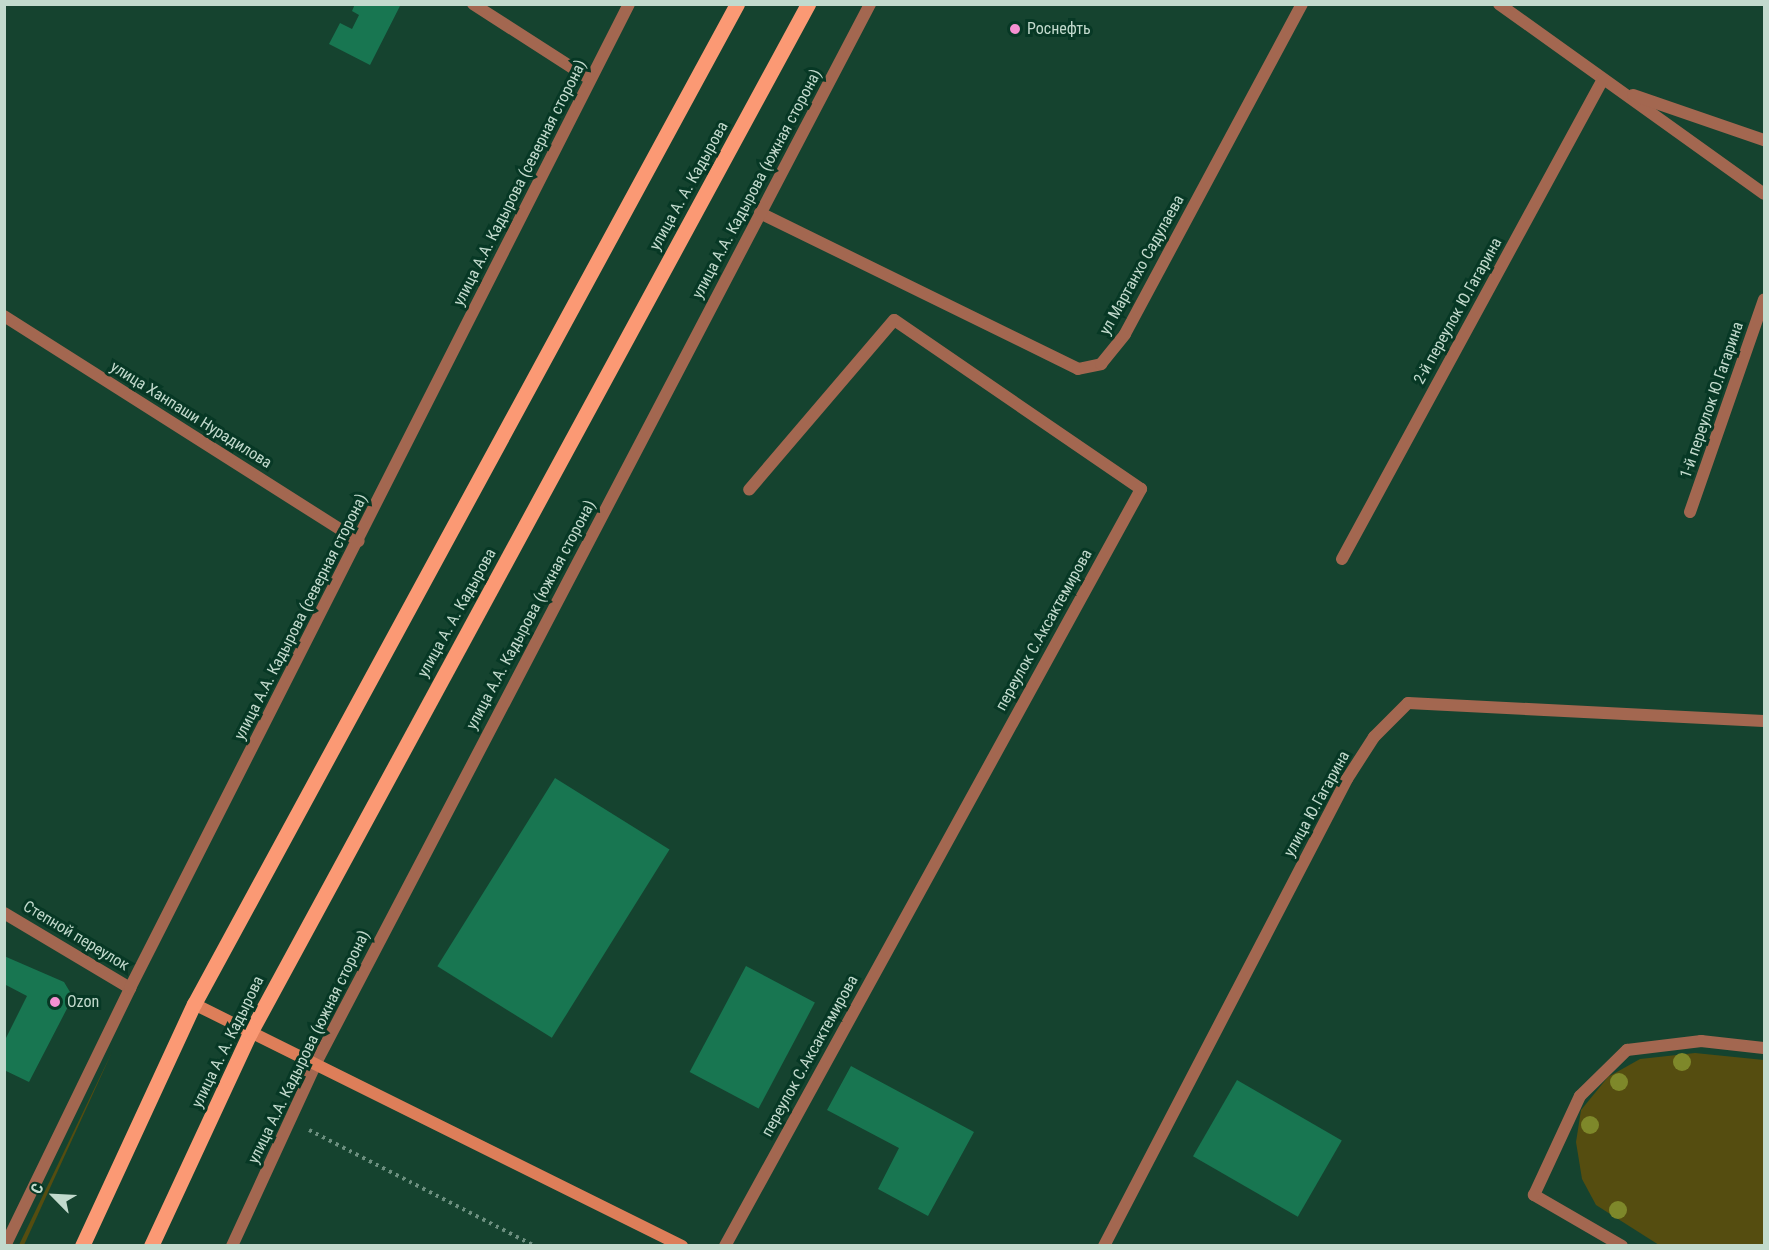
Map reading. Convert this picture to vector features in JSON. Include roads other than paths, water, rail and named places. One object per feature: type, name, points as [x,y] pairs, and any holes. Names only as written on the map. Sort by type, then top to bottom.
[{"type":"main road","points":[[82,1245],[194,1004],[737,4]]},
{"type":"main road","name":"улица А. А. Кадырова","points":[[151,1245],[250,1033],[808,4]]},
{"type":"street","points":[[473,4],[590,79]]},
{"type":"street","name":"улица А.А. Кадырова (северная сторона)","points":[[5,1245],[130,988],[359,541],[629,4]]},
{"type":"street","name":"улица А.А. Кадырова (южная сторона)","points":[[232,1245],[317,1061],[870,4]]},
{"type":"street","name":"ул Мартанхо Садулаева","points":[[760,213],[1078,369],[1101,364],[1125,334],[1302,4]]},
{"type":"street","points":[[1499,4],[1764,194]]},
{"type":"street","name":"2-й переулок Ю.Гагарина","points":[[1342,559],[1603,79]]},
{"type":"street","points":[[1620,91],[1764,140]]},
{"type":"street","name":"1-й переулок Ю.Гагарина","points":[[1690,512],[1764,298]]},
{"type":"street","name":"улица Ханпаши Нурадилова","points":[[4,316],[359,541]]},
{"type":"street","name":"переулок С.Аксактемирова","points":[[725,1245],[1141,489],[894,320],[749,490]]},
{"type":"street","name":"улица Ю.Гагарина","points":[[1104,1245],[1347,779],[1374,737],[1408,703],[1764,721]]},
{"type":"street","name":"Степной переулок","points":[[4,912],[130,988]]},
{"type":"street","points":[[194,1004],[250,1033],[317,1061],[682,1245]]},
{"type":"street","points":[[1622,1245],[1534,1195],[1580,1096],[1627,1050],[1701,1041],[1764,1047]]},
{"type":"place","name":"Роснефть","points":[[1015,29]]},
{"type":"place","name":"Ozon","points":[[55,1002]]}]
